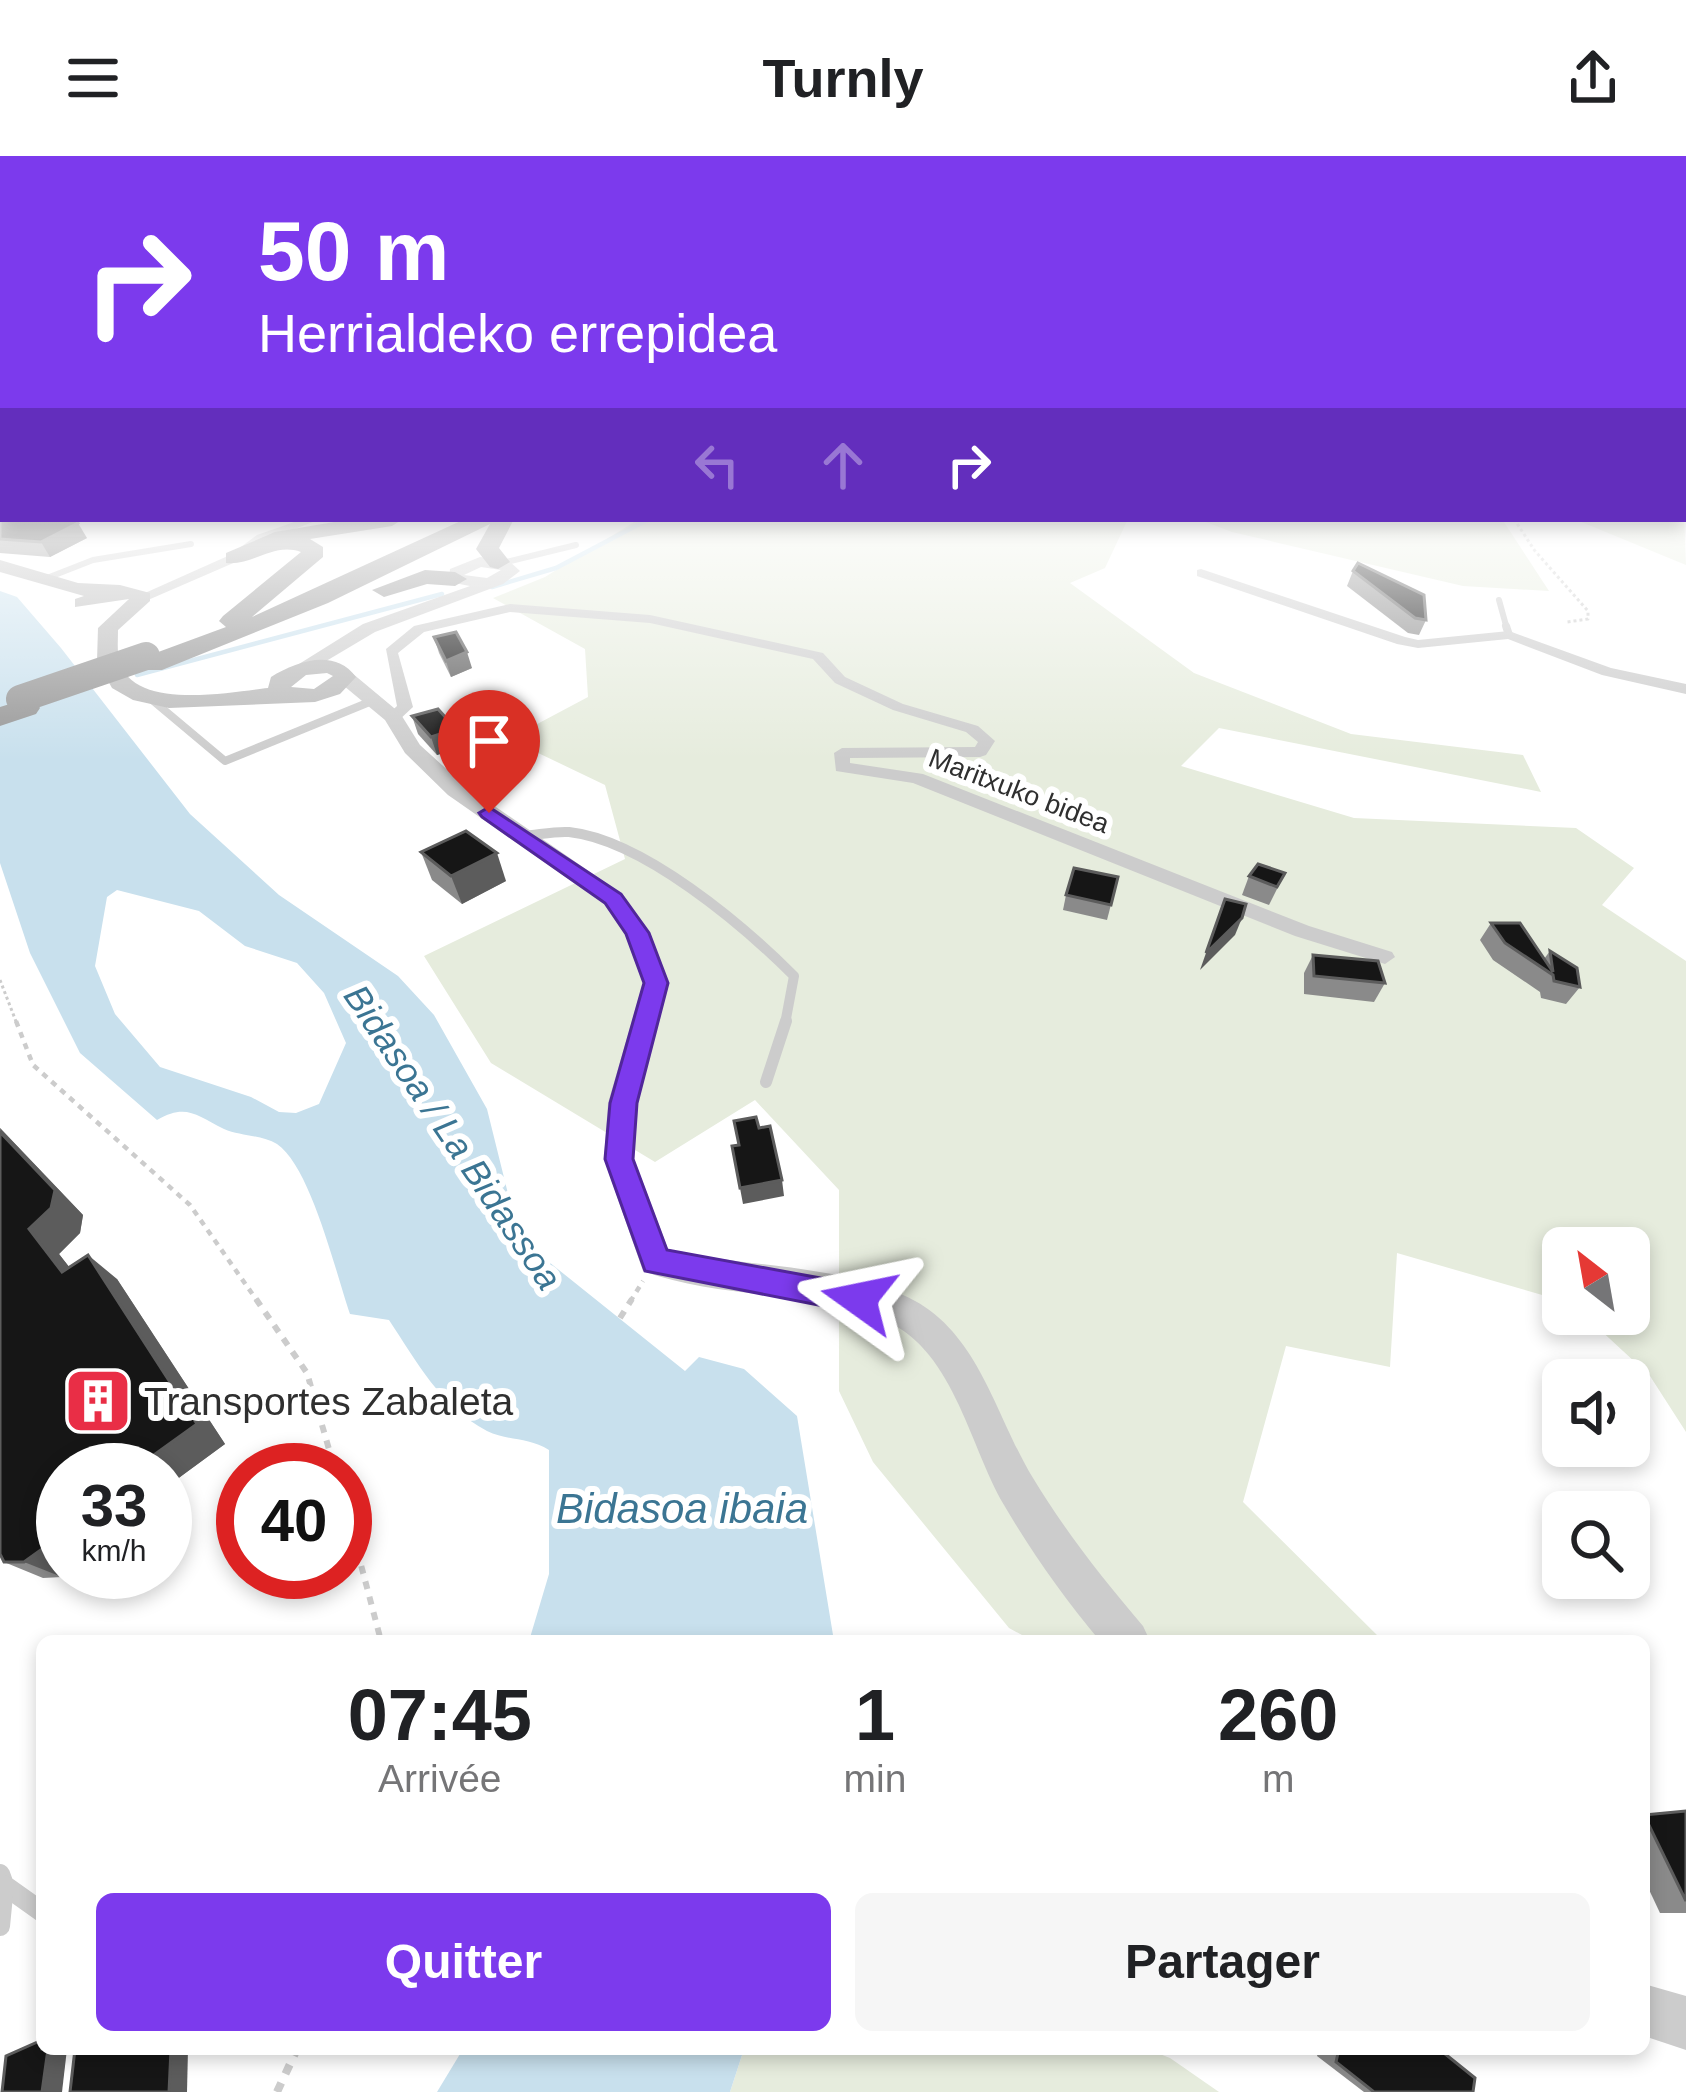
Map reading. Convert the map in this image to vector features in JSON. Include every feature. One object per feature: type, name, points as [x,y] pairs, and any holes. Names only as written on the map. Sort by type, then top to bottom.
[{"type":"highway","points":[[230,623],[282,579]]},
{"type":"highway","points":[[149,660],[308,579]]},
{"type":"highway","points":[[261,626],[365,579]]},
{"type":"highway","points":[[11,708],[149,660],[415,579]]},
{"type":"highway","points":[[430,579],[457,580]]},
{"type":"main road","points":[[49,579],[90,609],[111,666],[131,690],[151,699],[192,704],[224,700],[337,664],[337,687],[320,694],[288,682]]},
{"type":"main road","points":[[90,609],[125,598]]},
{"type":"main road","points":[[90,609],[125,598]]},
{"type":"street","points":[[125,598],[170,579]]},
{"type":"street","points":[[125,598],[170,579]]},
{"type":"street","points":[[486,579],[443,604],[382,622],[337,664],[441,776],[613,898],[637,933],[656,983],[623,1103],[619,1159],[656,1261],[895,1307],[937,1339],[978,1400],[1004,1466],[1088,1595],[1123,1635]]},
{"type":"street","points":[[1220,579],[1412,643],[1509,634],[1607,672],[1686,689]]},
{"type":"street","points":[[443,604],[459,592],[457,580]]},
{"type":"street","name":"Maritxuko bidea","points":[[378,706],[405,706],[392,652],[402,640],[440,622],[510,608],[709,628],[818,656],[840,680],[898,707],[972,729],[987,741],[980,752],[842,753],[842,766],[917,778],[1302,931],[1385,957]]},
{"type":"street","points":[[320,694],[378,706]]},
{"type":"street","points":[[1650,2012],[1686,2023]]},
{"type":"lane","points":[[1499,600],[1509,634]]},
{"type":"lane","points":[[151,699],[225,761],[378,706]]},
{"type":"lane","points":[[522,836],[574,832],[696,889],[763,943],[794,976],[783,1037],[766,1082]]},
{"type":"lane","points":[[2,1880],[36,1907]]},
{"type":"lane","points":[[0,1925],[2,1880]]},
{"type":"path","points":[[1560,579],[1588,611],[1588,619],[1567,622]]},
{"type":"path","points":[[0,980],[33,1065],[190,1205],[307,1373],[327,1443]]},
{"type":"path","points":[[620,1318],[656,1261]]},
{"type":"path","points":[[370,1599],[379,1635]]},
{"type":"path","points":[[277,2092],[294,2055]]},
{"type":"green space","points":[[539,579],[1079,579],[1070,583],[1194,673],[1351,734],[1523,755],[1541,792],[1219,728],[1181,766],[1354,818],[1576,828],[1634,868],[1602,905],[1686,961],[1686,1432],[1650,1376],[1650,1359],[1632,1359],[1606,1335],[1650,1335],[1650,1227],[1542,1227],[1542,1295],[1397,1253],[1390,1367],[1286,1346],[1243,1502],[1377,1635],[1022,1635],[1009,1628],[873,1462],[839,1391],[839,1190],[755,1100],[655,1162],[491,1063],[424,956],[625,859],[605,785],[509,739],[588,697],[585,649],[493,598]]},
{"type":"green space","points":[[1435,579],[1541,579],[1549,591],[1463,586]]},
{"type":"green space","points":[[742,2055],[1162,2055],[1219,2092],[730,2092]]},
{"type":"water","name":"Bidasoa ibaia","points":[[0,591],[17,597],[61,648],[190,814],[279,895],[398,976],[434,1015],[487,1109],[519,1238],[685,1371],[699,1357],[744,1369],[797,1416],[833,1635],[531,1635],[549,1574],[549,1450],[470,1421],[431,1382],[389,1320],[350,1314],[311,1197],[289,1156],[277,1144],[230,1131],[191,1113],[176,1112],[157,1120],[80,1053],[30,953],[0,863]],"holes":[[[117,890],[199,911],[245,946],[297,963],[324,993],[346,1043],[319,1104],[296,1113],[279,1112],[251,1097],[160,1067],[115,1014],[95,966],[107,897]]]},
{"type":"water","points":[[459,2055],[742,2055],[730,2092],[437,2092]]},
{"type":"building","points":[[1364,579],[1392,579],[1424,595],[1426,620],[1415,618]]},
{"type":"building","points":[[456,632],[467,652],[446,661],[434,637]]},
{"type":"building","points":[[438,709],[456,729],[431,737],[412,716]]},
{"type":"building","points":[[466,831],[497,853],[451,876],[421,852]]},
{"type":"building","points":[[1258,864],[1285,873],[1277,887],[1249,876]]},
{"type":"building","points":[[1074,868],[1118,877],[1111,905],[1066,895]]},
{"type":"building","points":[[1225,899],[1246,904],[1242,918],[1206,953]]},
{"type":"building","points":[[1491,923],[1520,923],[1553,972],[1550,951],[1577,968],[1580,987],[1554,981],[1553,975],[1505,943]]},
{"type":"building","points":[[1313,955],[1378,961],[1385,983],[1314,976]]},
{"type":"building","points":[[756,1117],[759,1128],[770,1126],[782,1180],[740,1188],[732,1146],[739,1145],[734,1121]]},
{"type":"building","name":"Transportes Zabaleta","points":[[0,1132],[55,1190],[51,1208],[29,1229],[62,1272],[88,1255],[197,1424],[171,1443],[36,1443],[36,1553],[24,1562],[4,1562],[0,1554]]},
{"type":"building","points":[[1686,1811],[1686,1901],[1650,1827],[1650,1814]]},
{"type":"building","points":[[36,2043],[36,2055],[47,2055],[42,2092],[2,2092],[6,2056]]},
{"type":"building","points":[[74,2055],[171,2055],[169,2092],[70,2092]]},
{"type":"building","points":[[1338,2055],[1446,2055],[1475,2078],[1473,2092],[1374,2092],[1336,2062]]},
{"type":"waterway","points":[[492,587],[518,579]]},
{"type":"waterway","points":[[137,675],[442,594]]},
{"type":"place","name":"Transportes Zabaleta","points":[[98,1401]]},
{"type":"route","points":[[489,813],[613,898],[637,933],[656,983],[623,1103],[619,1159],[628,1197],[656,1261],[859,1299]]},
{"type":"water label","name":"Bidasoa / La Bidassoa","points":[[453,1137]]}]
